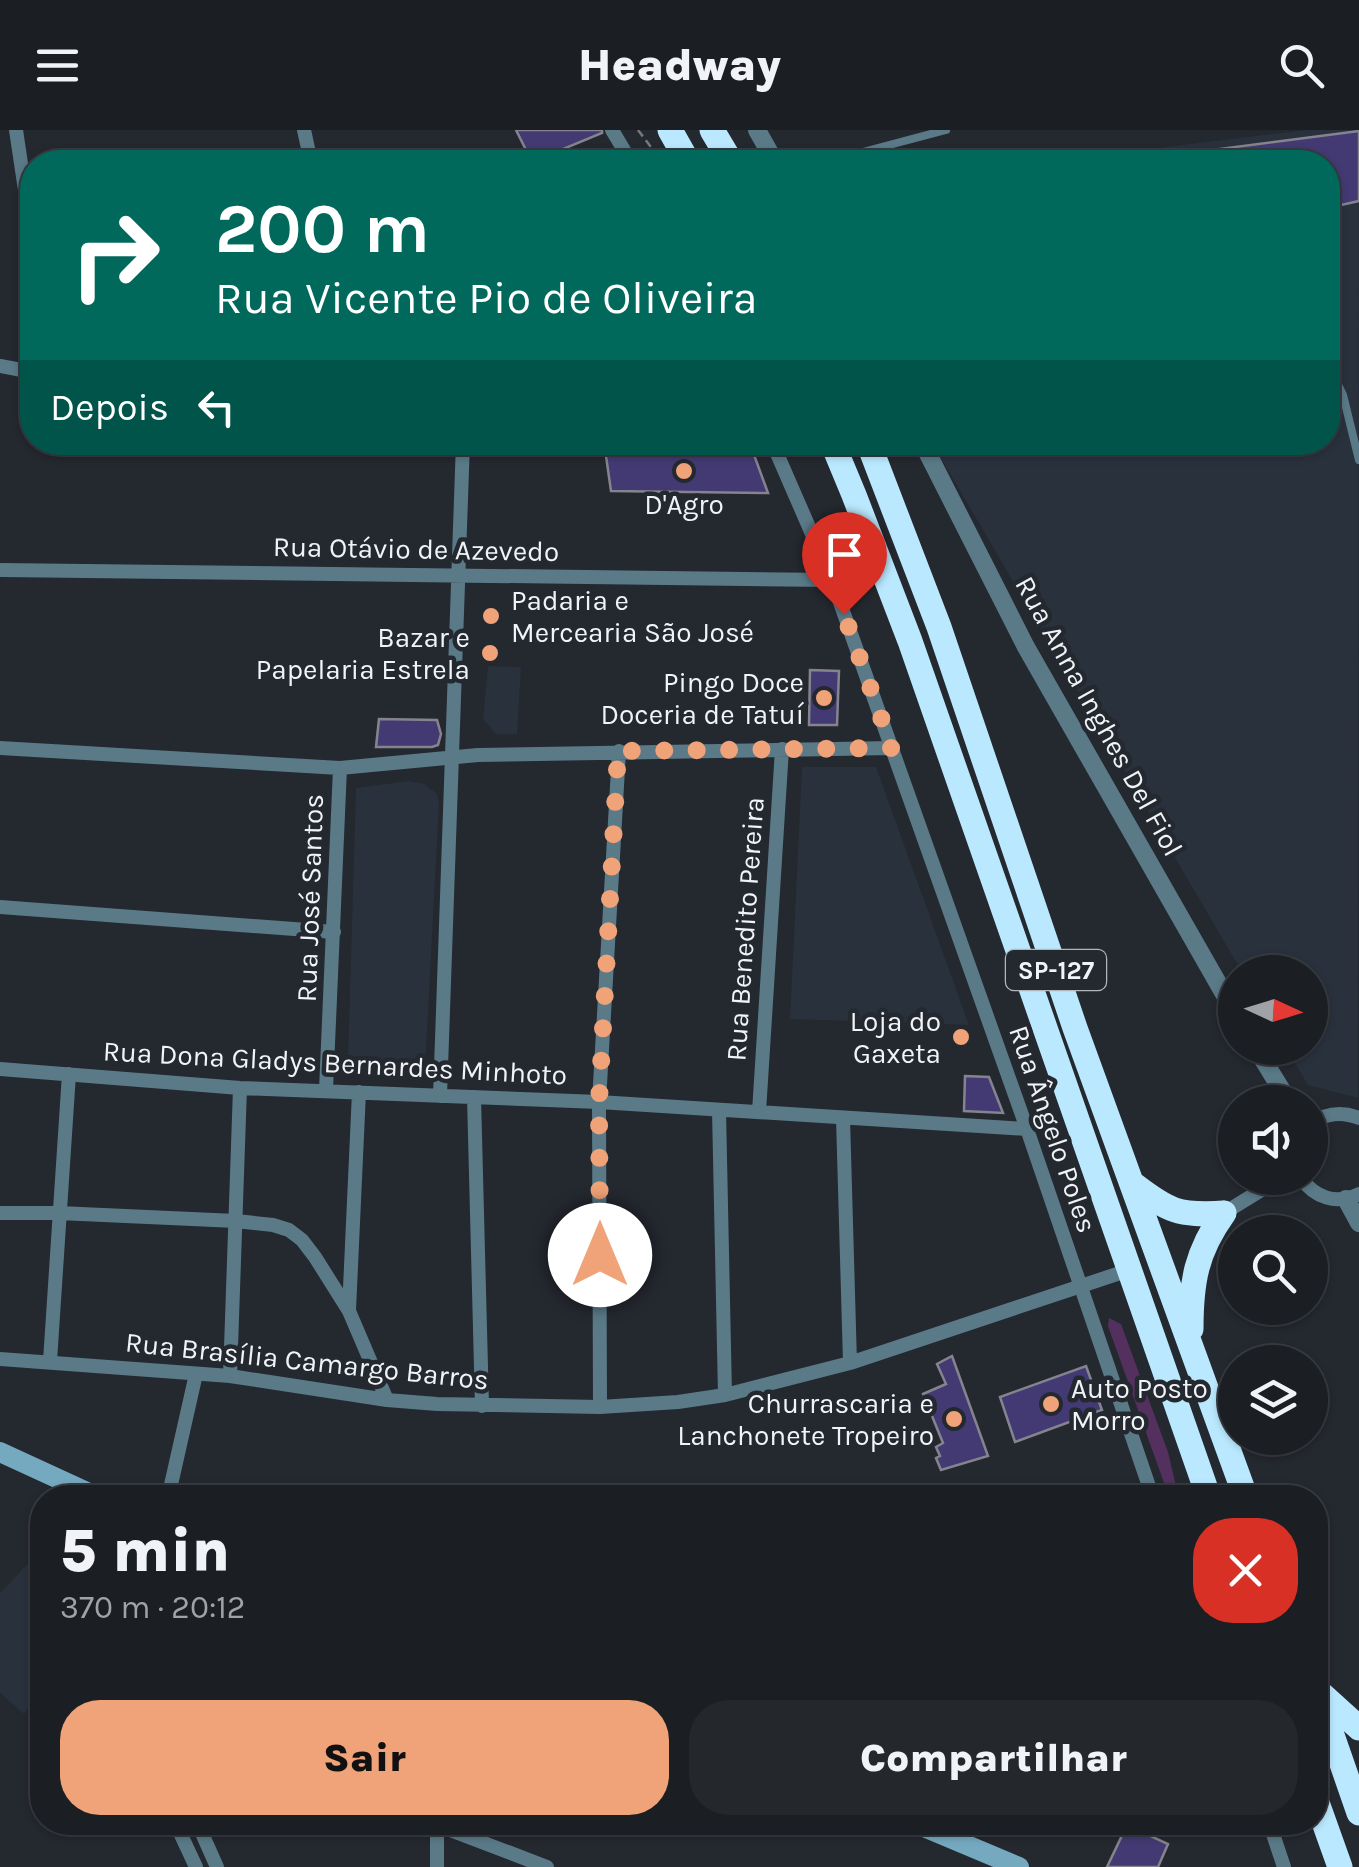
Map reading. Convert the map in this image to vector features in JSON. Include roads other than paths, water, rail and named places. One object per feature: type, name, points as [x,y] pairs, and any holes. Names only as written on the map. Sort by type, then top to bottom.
[{"type":"highway","name":"SP-127","points":[[837,455],[910,641],[1204,1485]]},
{"type":"highway","name":"SP-127","points":[[875,455],[940,626],[1075,1028],[1241,1485]]},
{"type":"highway","points":[[1131,1182],[1176,1212],[1224,1213]]},
{"type":"highway","points":[[1192,1349],[1194,1273],[1202,1249],[1224,1213]]},
{"type":"highway","points":[[1328,1699],[1359,1728]]},
{"type":"highway","points":[[1328,1723],[1359,1813]]},
{"type":"highway","points":[[1328,1833],[1340,1867]]},
{"type":"main road","points":[[0,1452],[72,1485]]},
{"type":"main road","points":[[938,1835],[990,1861],[1019,1867]]},
{"type":"street","points":[[16,130],[20,157]]},
{"type":"street","points":[[440,1096],[463,455]]},
{"type":"street","name":"Rua Ângelo Poles","points":[[778,455],[832,580],[1028,1129],[1149,1485]]},
{"type":"street","name":"Rua Anna Inghes Del Fiol","points":[[929,455],[1026,646],[1218,983]]},
{"type":"street","name":"Rua Otávio de Azevedo","points":[[0,570],[832,580]]},
{"type":"street","points":[[0,748],[340,768],[452,757],[892,748]]},
{"type":"street","name":"Rua Benedito Pereira","points":[[759,1112],[782,750]]},
{"type":"street","points":[[600,1407],[599,1102],[618,751]]},
{"type":"street","name":"Rua José Santos","points":[[326,1090],[340,768]]},
{"type":"street","points":[[0,906],[334,932]]},
{"type":"street","name":"Rua Dona Gladys Bernardes Minhoto","points":[[0,1068],[240,1088],[599,1102],[1028,1129]]},
{"type":"street","points":[[50,1361],[68,1074]]},
{"type":"street","points":[[230,1376],[240,1088]]},
{"type":"street","points":[[349,1311],[358,1092]]},
{"type":"street","points":[[474,1097],[482,1406]]},
{"type":"street","points":[[719,1110],[725,1395]]},
{"type":"street","points":[[1328,1115],[1359,1118]]},
{"type":"street","points":[[843,1118],[850,1363]]},
{"type":"street","points":[[1224,1213],[1253,1195]]},
{"type":"street","points":[[1319,1195],[1352,1197],[1359,1222]]},
{"type":"street","points":[[0,1213],[236,1221],[273,1224],[289,1230],[302,1240],[349,1311],[387,1400]]},
{"type":"street","name":"Rua Brasília Camargo Barros","points":[[0,1359],[230,1376],[387,1400],[600,1407],[678,1402],[725,1395],[850,1363],[1129,1270]]},
{"type":"street","points":[[171,1485],[196,1374]]},
{"type":"street","points":[[181,1835],[196,1867]]},
{"type":"street","points":[[203,1835],[217,1867]]},
{"type":"street","points":[[437,1835],[437,1867]]},
{"type":"street","points":[[465,1835],[547,1867]]},
{"type":"street","points":[[1273,1835],[1284,1867]]},
{"type":"lane","points":[[870,150],[946,130]]},
{"type":"lane","points":[[1340,390],[1359,460]]},
{"type":"place","name":"D'Agro","points":[[684,471]]},
{"type":"place","name":"Padaria e Mercearia São José","points":[[491,616]]},
{"type":"place","name":"Bazar e Papelaria Estrela","points":[[490,653]]},
{"type":"place","name":"Pingo Doce Doceria de Tatuí","points":[[824,698]]},
{"type":"place","name":"Loja do Gaxeta","points":[[961,1037]]},
{"type":"place","name":"Auto Posto Morro","points":[[1051,1404]]},
{"type":"place","name":"Churrascaria e Lanchonete Tropeiro","points":[[954,1419]]}]
